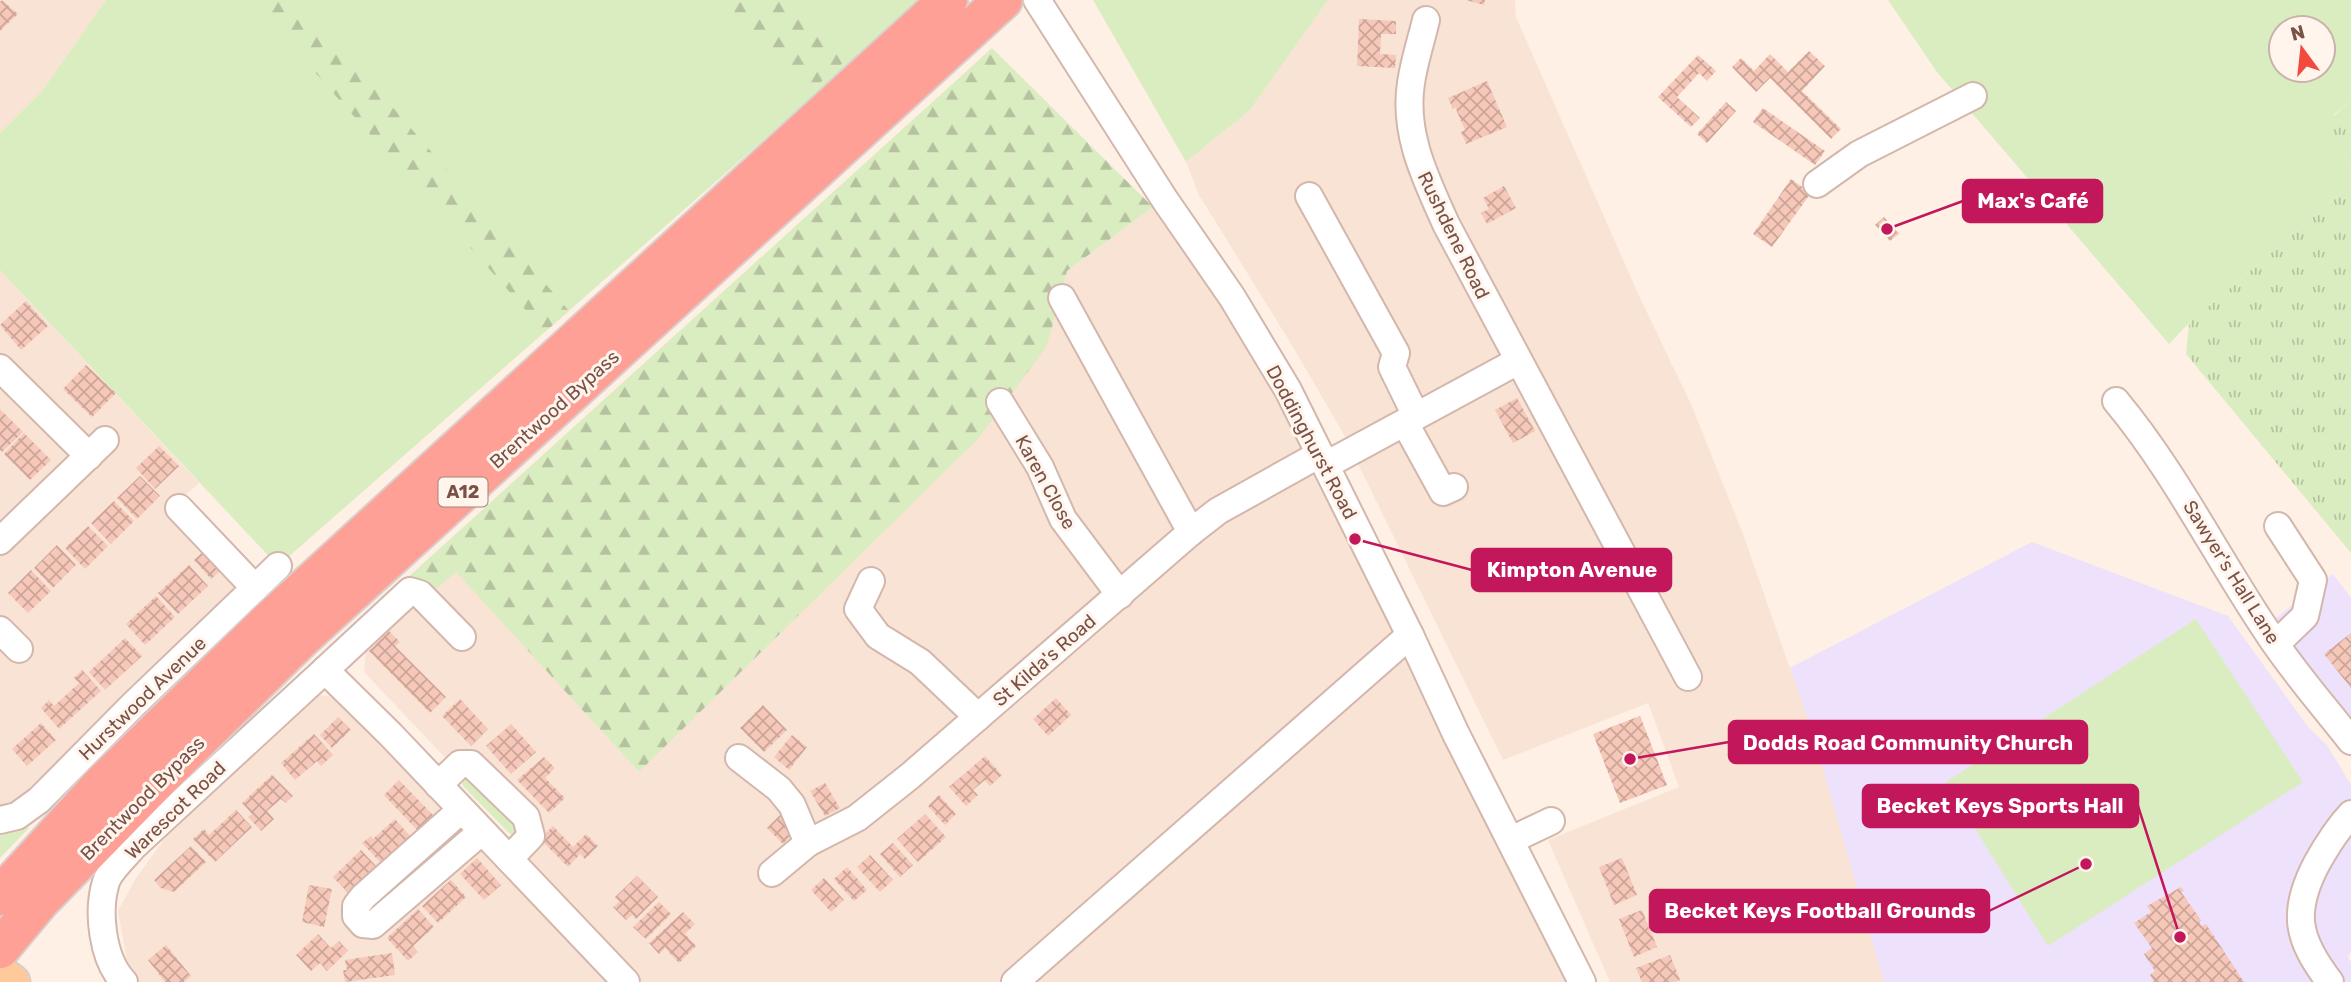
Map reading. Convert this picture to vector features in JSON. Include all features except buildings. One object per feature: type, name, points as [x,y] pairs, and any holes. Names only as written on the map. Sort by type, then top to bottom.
[{"type":"highway","name":"Brentwood Bypass","points":[[0,949],[60,881],[164,773],[301,639],[933,39],[948,0]]},
{"type":"highway","name":"Brentwood Bypass","points":[[0,896],[101,785],[270,620],[933,39],[1003,0]]},
{"type":"main road","points":[[0,972],[13,982]]},
{"type":"street","name":"Doddinghurst Road","points":[[1037,0],[1165,200],[1232,297],[1288,390],[1410,635],[1456,734],[1582,982]]},
{"type":"street","name":"Rushdene Road","points":[[1426,20],[1410,86],[1410,124],[1419,163],[1446,224],[1688,677]]},
{"type":"street","points":[[1817,184],[1859,154],[1973,96]]},
{"type":"street","points":[[1308,196],[1396,353],[1392,367],[1410,419],[1443,492],[1454,486]]},
{"type":"street","points":[[1062,298],[1191,532]]},
{"type":"street","points":[[1323,460],[1410,419],[1518,361]]},
{"type":"street","points":[[0,369],[97,448],[0,541]]},
{"type":"street","name":"Sawyer's Hall Lane","points":[[2116,401],[2143,433],[2276,643],[2351,741]]},
{"type":"street","name":"Karen Close","points":[[1000,402],[1035,458],[1063,519],[1120,595]]},
{"type":"street","name":"St Kilda's Road","points":[[772,873],[808,843],[858,818],[910,776],[1218,511],[1323,460]]},
{"type":"street","points":[[179,508],[255,588]]},
{"type":"street","points":[[2276,643],[2305,616],[2313,580],[2278,526]]},
{"type":"street","name":"Hurstwood Avenue","points":[[0,820],[17,816],[39,800],[133,705],[278,566]]},
{"type":"street","points":[[871,581],[859,609],[869,625],[878,636],[920,662],[978,717]]},
{"type":"street","name":"Warescot Road","points":[[124,982],[117,975],[106,946],[102,910],[106,879],[133,847],[410,592],[420,594],[463,637]]},
{"type":"street","points":[[0,630],[19,649]]},
{"type":"street","points":[[1015,982],[1410,635]]},
{"type":"street","points":[[325,670],[626,982]]},
{"type":"street","points":[[739,758],[779,789],[792,804],[808,843]]},
{"type":"street","points":[[438,785],[460,764],[471,765],[526,817],[531,836],[509,859]]},
{"type":"street","points":[[461,810],[363,897],[356,906],[356,916],[363,924],[373,925],[481,832]]},
{"type":"street","points":[[2326,976],[2308,949],[2301,928],[2300,909],[2308,880],[2327,845],[2351,814]]},
{"type":"street","points":[[1511,841],[1551,821]]},
{"type":"shaded area","points":[[0,0],[106,0],[42,91],[0,133]]},
{"type":"shaded area","points":[[1328,0],[1515,0],[1516,17],[1640,298],[1691,404],[1743,534],[1813,734],[1884,982],[1610,982],[1548,840],[1679,787],[1648,703],[1503,760],[1342,431],[1199,195],[1186,162],[1250,110]]},
{"type":"shaded area","points":[[1153,207],[1175,225],[1296,434],[1392,624],[1410,670],[1569,982],[134,982],[130,978],[118,911],[136,878],[166,837],[320,695],[341,698],[449,817],[350,908],[369,934],[476,843],[502,870],[544,828],[470,751],[453,766],[364,672],[366,650],[456,571],[639,772],[1047,346],[1067,271]]},
{"type":"shaded area","points":[[0,270],[199,483],[173,506],[244,580],[14,803],[0,806]]},
{"type":"shaded area","points":[[2032,542],[2228,616],[2308,727],[2327,745],[2351,785],[2351,951],[2348,957],[2351,963],[2351,982],[1884,982],[1813,734],[1790,668]]},
{"type":"shaded area","points":[[2333,574],[2351,598],[2351,717],[2273,620]]},
{"type":"green space","points":[[106,0],[919,0],[833,79],[278,566],[0,270],[0,133],[42,91]]},
{"type":"green space","points":[[251,0],[300,0],[569,311],[545,332]]},
{"type":"green space","points":[[717,0],[798,0],[844,62],[815,87]]},
{"type":"green space","points":[[1093,0],[1328,0],[1250,110],[1186,162]]},
{"type":"green space","points":[[1888,0],[2351,0],[2351,102],[2334,114],[2326,136],[2351,165],[2351,185],[2189,323],[2169,344],[1937,72]]},
{"type":"green space","points":[[992,48],[1153,207],[1067,271],[1047,346],[978,439],[639,772],[456,572],[435,590],[406,579]]},
{"type":"green space","points":[[2351,102],[2351,165],[2326,136],[2329,119]]},
{"type":"green space","points":[[2351,185],[2351,553],[2186,354],[2189,323]]},
{"type":"green space","points":[[2196,619],[2303,782],[2048,946],[1946,782]]},
{"type":"green space","points":[[465,776],[522,827],[514,835],[464,787],[462,784]]},
{"type":"green space","points":[[30,827],[0,858],[0,835]]},
{"type":"place","name":"Max's Café","points":[[1887,229]]},
{"type":"place","name":"Kimpton Avenue","points":[[1355,539]]},
{"type":"place","name":"Dodds Road Community Church","points":[[1630,759]]},
{"type":"place","name":"Becket Keys Football Grounds","points":[[2086,864]]},
{"type":"place","name":"Becket Keys Sports Hall","points":[[2180,937]]}]
